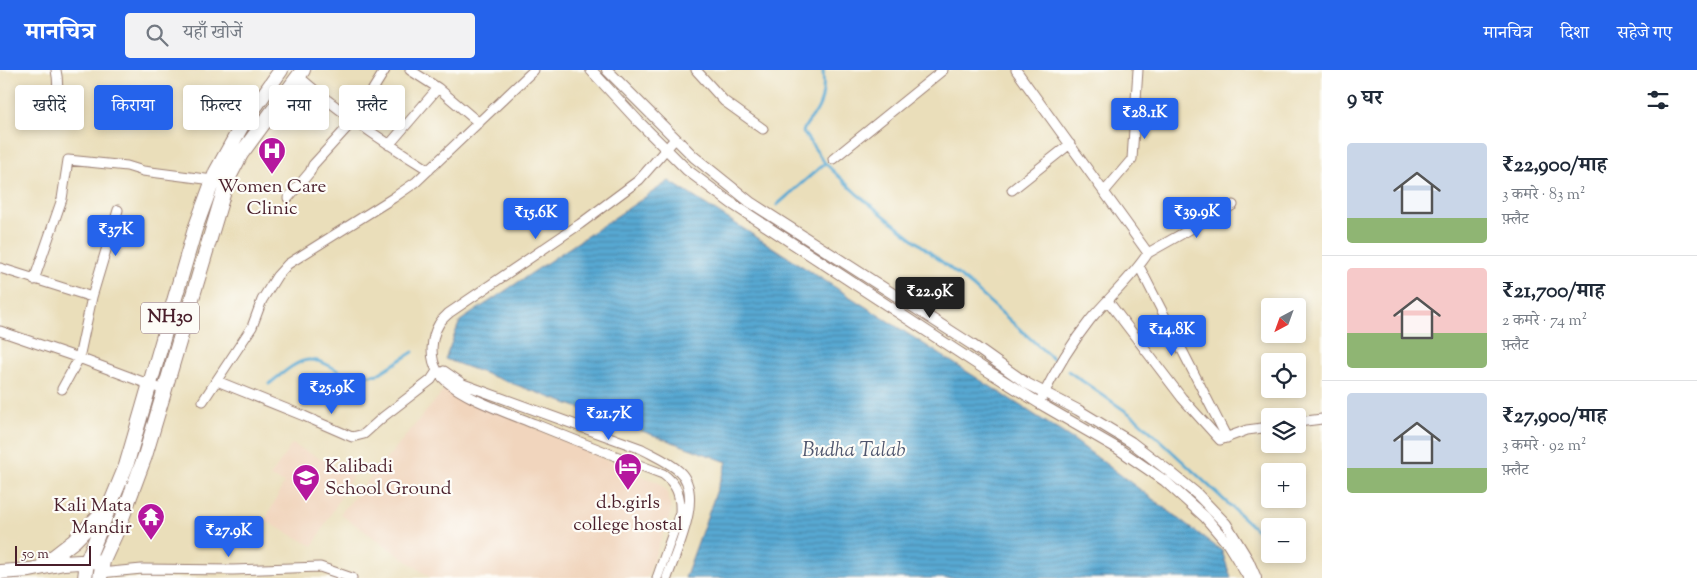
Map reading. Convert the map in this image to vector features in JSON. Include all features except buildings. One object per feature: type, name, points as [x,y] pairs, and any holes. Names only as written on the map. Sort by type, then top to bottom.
[{"type":"main road","name":"NH30","points":[[85,578],[87,562],[126,466],[195,229],[213,180],[241,126],[279,71]]},
{"type":"main road","name":"NH30","points":[[101,571],[144,456],[227,181],[241,154],[301,73]]},
{"type":"main road","points":[[40,567],[74,541],[111,503]]},
{"type":"main road","points":[[0,572],[64,563],[87,562],[101,571]]},
{"type":"street","points":[[56,70],[57,85]]},
{"type":"street","points":[[376,85],[385,70]]},
{"type":"street","points":[[410,70],[438,88],[479,123]]},
{"type":"street","points":[[203,401],[252,327],[262,300],[276,276],[288,264],[394,198],[416,182],[534,70]]},
{"type":"street","points":[[591,70],[687,170],[731,203],[879,301],[1039,403],[1117,448],[1165,481],[1205,517],[1228,544],[1249,578]]},
{"type":"street","points":[[607,70],[675,139],[750,202],[1044,393],[1078,410],[1131,442],[1197,494],[1226,524],[1248,560],[1256,578]]},
{"type":"street","points":[[696,70],[724,101],[763,129]]},
{"type":"street","points":[[833,159],[943,70]]},
{"type":"street","points":[[1016,70],[1148,253]]},
{"type":"street","points":[[1104,192],[1132,160],[1138,70]]},
{"type":"street","points":[[301,73],[324,99],[339,110]]},
{"type":"street","points":[[389,145],[438,88]]},
{"type":"street","points":[[288,198],[310,172],[313,165],[345,130]]},
{"type":"street","points":[[368,130],[429,170]]},
{"type":"street","points":[[657,578],[680,513],[678,492],[672,481],[663,474],[490,406],[465,394],[437,371],[432,355],[433,338],[439,324],[449,313],[580,224],[639,180],[675,139]]},
{"type":"street","points":[[1012,190],[1070,144]]},
{"type":"street","points":[[34,280],[62,199],[68,160],[127,166],[143,171],[213,180]]},
{"type":"street","points":[[1039,403],[1056,371],[1090,320],[1140,266],[1148,253],[1234,204]]},
{"type":"street","points":[[62,389],[78,358],[92,297],[118,210]]},
{"type":"street","points":[[1140,266],[1227,438]]},
{"type":"street","points":[[0,268],[92,297]]},
{"type":"street","points":[[1108,301],[1182,398],[1220,440],[1247,430],[1261,428]]},
{"type":"street","points":[[0,331],[164,390]]},
{"type":"street","points":[[432,355],[447,374],[463,384],[642,450],[681,472],[688,483],[690,509],[667,578]]},
{"type":"street","points":[[217,381],[352,437],[364,434],[431,380],[437,371]]},
{"type":"street","points":[[1306,421],[1322,419]]},
{"type":"street","points":[[101,571],[320,567],[352,578]]},
{"type":"shaded area","points":[[445,389],[659,483],[667,491],[671,512],[647,578],[431,578],[340,514]]},
{"type":"shaded area","name":"Kalibadi School Ground","points":[[292,444],[353,475],[313,546],[265,521],[284,483],[270,477]]},
{"type":"water","name":"Budha Talab","points":[[669,181],[1074,440],[1222,551],[1231,578],[685,578],[727,462],[445,359],[460,321]]},
{"type":"waterway","points":[[823,70],[821,102],[803,132],[825,163],[857,194],[972,286],[1054,360]]},
{"type":"waterway","points":[[777,205],[825,163]]},
{"type":"waterway","points":[[269,384],[300,362],[308,360],[325,364],[350,378],[378,374],[413,352]]},
{"type":"waterway","points":[[1068,371],[1137,419],[1261,534]]},
{"type":"place","name":"Women Care Clinic","points":[[272,175]]},
{"type":"place","name":"d.b.girls college hostal","points":[[628,491]]},
{"type":"place","name":"Kalibadi School Ground","points":[[306,502]]},
{"type":"place","name":"Kali Mata Mandir","points":[[151,541]]}]
